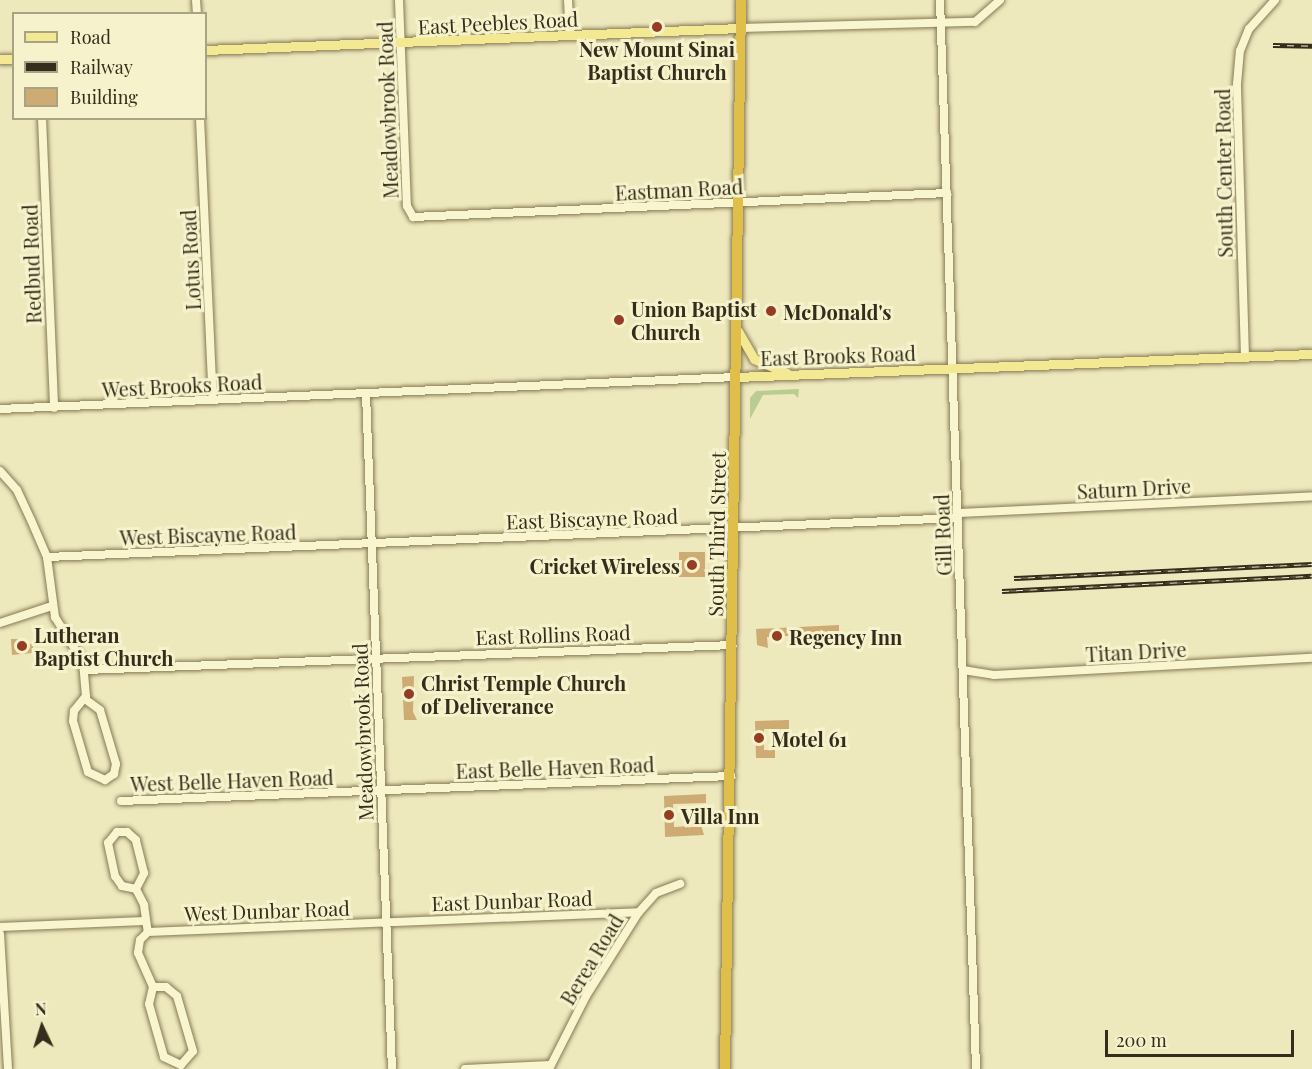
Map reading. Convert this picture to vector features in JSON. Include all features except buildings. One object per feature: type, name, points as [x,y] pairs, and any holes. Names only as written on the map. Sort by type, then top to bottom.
[{"type":"highway","name":"South Third Street","points":[[725,1069],[738,331],[741,0]]},
{"type":"main road","name":"East Peebles Road","points":[[207,50],[400,44],[740,28]]},
{"type":"main road","points":[[738,331],[745,347],[763,366],[798,376]]},
{"type":"main road","name":"East Brooks Road","points":[[736,377],[1312,354]]},
{"type":"street","name":"Meadowbrook Road","points":[[399,0],[406,206],[413,217]]},
{"type":"street","points":[[568,0],[570,36]]},
{"type":"street","name":"Gill Road","points":[[940,0],[976,1069]]},
{"type":"street","name":"East Peebles Road","points":[[740,28],[975,22],[1000,0]]},
{"type":"street","name":"South Center Road","points":[[1245,357],[1237,84],[1240,51],[1249,29],[1275,0]]},
{"type":"street","name":"Redbud Road","points":[[42,120],[54,408]]},
{"type":"street","name":"Lotus Road","points":[[200,120],[213,400]]},
{"type":"street","name":"Eastman Road","points":[[413,217],[947,193]]},
{"type":"street","name":"East Brooks Road","points":[[366,393],[736,377]]},
{"type":"street","name":"Meadowbrook Road","points":[[366,393],[392,1069]]},
{"type":"street","name":"West Brooks Road","points":[[0,409],[366,393]]},
{"type":"street","points":[[0,471],[17,490],[47,557],[52,606],[85,670],[85,699],[74,711],[73,721],[88,772],[105,780],[114,774],[116,764],[100,710],[85,699]]},
{"type":"street","name":"Saturn Drive","points":[[958,515],[1312,496]]},
{"type":"street","name":"East Biscayne Road","points":[[370,543],[734,528],[958,515]]},
{"type":"street","name":"West Biscayne Road","points":[[47,557],[370,543]]},
{"type":"street","points":[[0,623],[52,606]]},
{"type":"street","name":"East Rollins Road","points":[[85,670],[733,645]]},
{"type":"street","name":"Titan Drive","points":[[963,670],[994,675],[1312,658]]},
{"type":"street","name":"East Belle Haven Road","points":[[381,790],[731,776]]},
{"type":"street","name":"West Belle Haven Road","points":[[121,801],[381,790]]},
{"type":"street","points":[[136,889],[144,873],[136,840],[127,832],[117,832],[108,843],[115,876],[122,886],[136,889],[143,902],[144,921],[148,932],[140,940],[138,953],[153,987],[148,1001],[164,1057],[181,1065],[193,1051],[177,996],[165,987],[153,987]]},
{"type":"street","name":"Berea Road","points":[[549,1067],[586,996],[639,912],[656,893],[680,884]]},
{"type":"street","name":"East Dunbar Road","points":[[387,922],[639,912]]},
{"type":"street","points":[[0,927],[144,921]]},
{"type":"street","name":"West Dunbar Road","points":[[148,932],[387,922]]},
{"type":"street","points":[[0,934],[8,1069]]},
{"type":"street","points":[[465,1069],[549,1067]]},
{"type":"green space","points":[[799,389],[798,398],[794,394],[763,395],[750,419],[750,398],[756,391]]},
{"type":"railway","points":[[1273,45],[1312,46]]},
{"type":"railway","points":[[1014,578],[1312,564]]},
{"type":"railway","points":[[1002,591],[1312,576]]},
{"type":"place","name":"New Mount Sinai Baptist Church","points":[[657,27]]},
{"type":"place","name":"McDonald's","points":[[771,311]]},
{"type":"place","name":"Union Baptist Church","points":[[619,320]]},
{"type":"place","name":"Cricket Wireless","points":[[692,565]]},
{"type":"place","name":"Regency Inn","points":[[777,636]]},
{"type":"place","name":"Lutheran Baptist Church","points":[[22,646]]},
{"type":"place","name":"Christ Temple Church of Deliverance","points":[[409,694]]},
{"type":"place","name":"Motel 61","points":[[759,738]]},
{"type":"place","name":"Villa Inn","points":[[669,815]]}]
